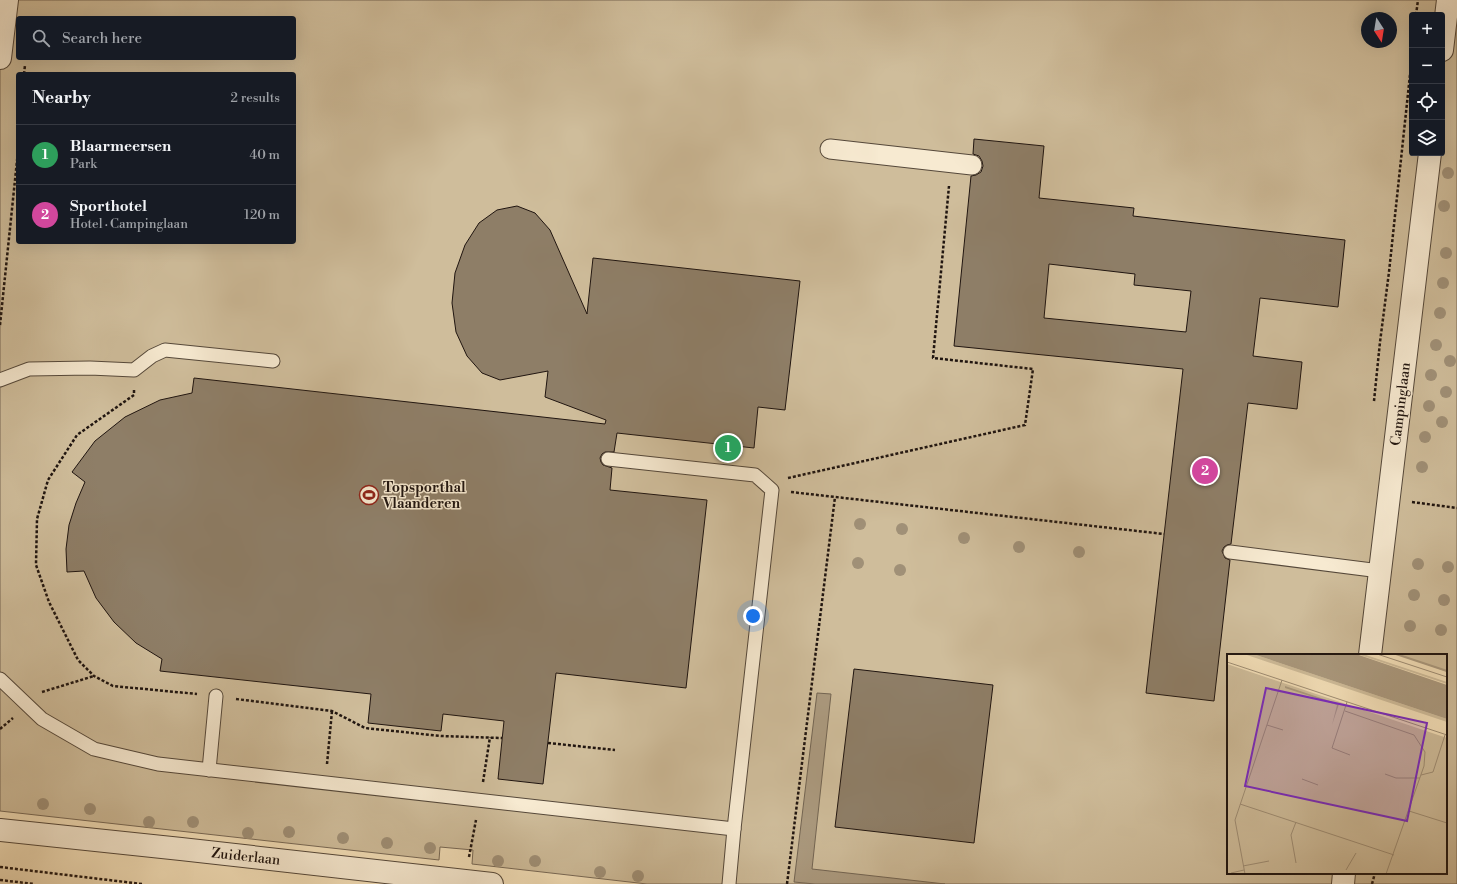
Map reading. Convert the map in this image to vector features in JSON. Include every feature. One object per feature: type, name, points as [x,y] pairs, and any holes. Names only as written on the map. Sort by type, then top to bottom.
[{"type":"street","points":[[0,58],[7,0]]},
{"type":"street","points":[[1442,48],[1448,0]]},
{"type":"street","points":[[830,149],[951,164],[972,165]]},
{"type":"street","name":"Campinglaan","points":[[1370,654],[1430,156]]},
{"type":"street","name":"Zuiderlaan","points":[[0,830],[492,884]]},
{"type":"street","points":[[1343,884],[1344,874]]},
{"type":"lane","points":[[0,380],[29,369],[90,368],[134,370],[152,356],[165,350],[273,361]]},
{"type":"lane","points":[[608,459],[756,475],[772,490],[729,884]]},
{"type":"lane","points":[[1230,552],[1380,571]]},
{"type":"lane","points":[[0,679],[42,719],[94,750],[158,764],[734,829]]},
{"type":"lane","points":[[209,770],[216,696]]},
{"type":"path","points":[[1416,12],[1418,0]]},
{"type":"path","points":[[772,490],[784,478],[1025,425],[1033,369],[933,358],[951,164]]},
{"type":"path","points":[[0,325],[16,170]]},
{"type":"path","points":[[134,370],[134,395],[77,435],[48,480],[37,519],[36,565],[49,602],[78,660],[94,676],[113,686],[216,696],[332,711],[365,728],[441,736],[502,738]]},
{"type":"path","points":[[772,490],[1164,534]]},
{"type":"path","points":[[787,884],[835,497]]},
{"type":"path","points":[[1389,499],[1457,508]]},
{"type":"path","points":[[326,783],[332,711]]},
{"type":"path","points":[[465,881],[490,737]]},
{"type":"path","points":[[548,742],[615,750]]},
{"type":"path","points":[[0,867],[142,884]]},
{"type":"path","points":[[1372,884],[1374,874]]},
{"type":"path","points":[[0,880],[34,884]]},
{"type":"shaded area","points":[[0,0],[1457,0],[1457,884],[647,884],[472,864],[473,850],[440,847],[439,860],[0,811]]},
{"type":"shaded area","points":[[817,693],[831,694],[812,869],[945,884],[815,884],[794,882]]},
{"type":"building","points":[[974,139],[1044,146],[1039,198],[1134,208],[1133,216],[1345,240],[1338,307],[1260,298],[1253,356],[1302,362],[1297,409],[1248,403],[1231,544],[1224,547],[1222,551],[1225,558],[1230,560],[1214,701],[1146,693],[1183,369],[954,346],[971,176],[981,172],[983,166],[979,156],[973,154]],"holes":[[[1049,264],[1135,274],[1134,285],[1191,291],[1186,332],[1044,318]]]},
{"type":"building","name":"Topsporthal Vlaanderen","points":[[517,206],[535,213],[550,230],[587,314],[593,258],[800,281],[785,410],[758,407],[754,448],[617,433],[614,452],[605,452],[600,458],[603,465],[612,468],[610,490],[707,500],[686,688],[556,673],[543,784],[498,779],[504,721],[443,714],[441,731],[368,723],[371,694],[160,671],[162,659],[136,643],[114,622],[96,598],[84,571],[67,572],[66,549],[69,525],[85,482],[72,472],[95,441],[125,417],[160,400],[192,393],[194,378],[605,424],[606,420],[545,397],[548,371],[500,380],[482,373],[467,356],[456,332],[452,303],[455,273],[465,245],[479,223],[497,210]]},
{"type":"building","points":[[854,669],[993,685],[974,843],[835,827]]},
{"type":"place","name":"Blaarmeersen","points":[[728,448]]},
{"type":"place","name":"Sporthotel","points":[[1205,471]]},
{"type":"place","name":"Topsporthal Vlaanderen","points":[[369,495]]}]
